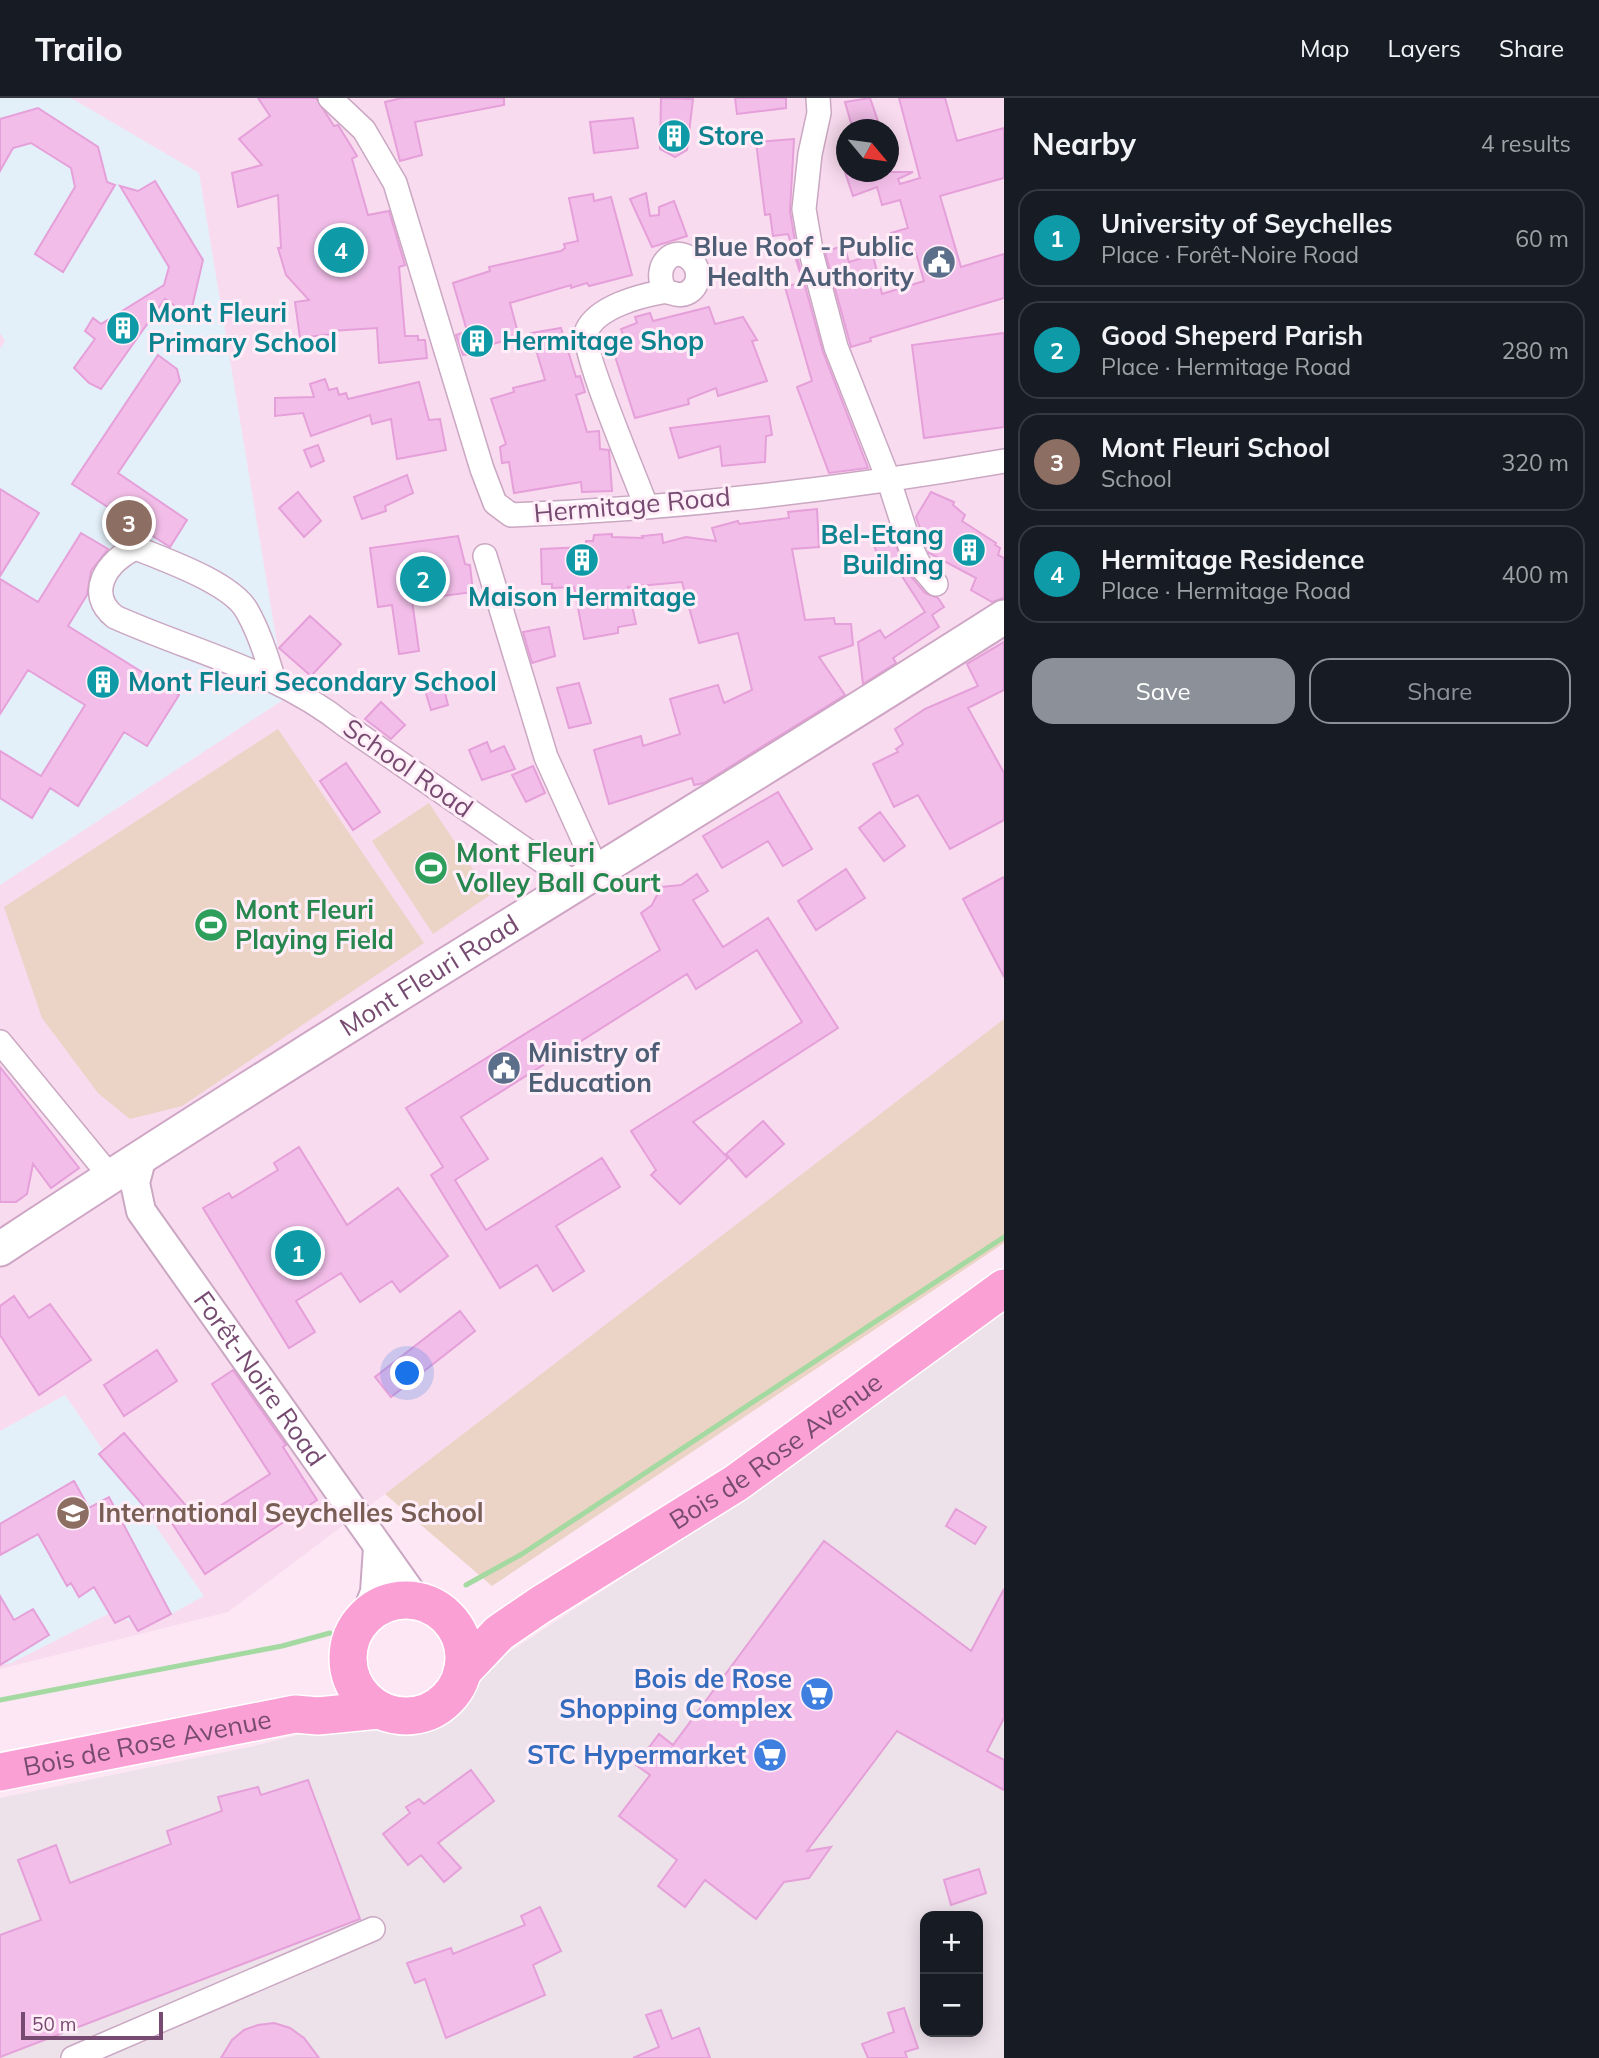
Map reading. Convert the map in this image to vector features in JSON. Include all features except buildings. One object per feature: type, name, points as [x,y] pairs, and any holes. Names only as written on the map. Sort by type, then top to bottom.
[{"type":"main road","name":"Mont Fleuri Road","points":[[0,1249],[142,1156],[585,877],[774,764],[1004,617]]},
{"type":"main road","name":"Bois de Rose Avenue","points":[[462,1672],[499,1633],[736,1483],[1004,1288]]},
{"type":"main road","points":[[399,1600],[431,1608],[461,1641],[462,1672],[452,1693],[426,1713],[402,1716],[379,1710],[363,1698],[352,1681],[348,1662],[352,1637],[366,1616],[381,1605],[399,1600]]},
{"type":"main road","name":"Bois de Rose Avenue","points":[[431,1608],[509,1612],[540,1605]]},
{"type":"main road","name":"Bois de Rose Avenue","points":[[295,1714],[317,1700],[335,1682],[348,1662]]},
{"type":"main road","name":"Bois de Rose Avenue","points":[[0,1772],[295,1714],[318,1716],[379,1710]]},
{"type":"street","name":"Hermitage Road","points":[[330,98],[364,130],[395,183],[495,503],[511,515],[646,506],[889,481],[1004,461]]},
{"type":"street","points":[[818,98],[820,113],[810,154],[804,209],[811,256],[836,347],[889,481],[910,546],[919,564],[936,584]]},
{"type":"street","points":[[646,506],[596,376],[586,344],[586,331],[594,321],[619,304],[665,291]]},
{"type":"street","name":"School Road","points":[[274,681],[247,610],[235,597],[190,571],[136,548],[118,555],[103,578],[101,593],[105,609],[135,626],[274,681],[319,704],[345,725],[585,877]]},
{"type":"street","points":[[485,556],[585,877]]},
{"type":"street","points":[[0,1042],[100,1183]]},
{"type":"street","name":"Forêt-Noire Road","points":[[142,1156],[135,1183],[141,1210],[378,1548],[431,1608]]},
{"type":"street","name":"Forêt-Noire Road","points":[[100,1183],[108,1193],[141,1210]]},
{"type":"street","points":[[366,1616],[375,1592],[378,1548]]},
{"type":"street","points":[[73,2058],[373,1929]]},
{"type":"shaded area","points":[[0,98],[1004,98],[1004,1028],[228,1612],[0,1669]]},
{"type":"shaded area","points":[[0,98],[71,98],[199,173],[286,698],[0,885],[0,349],[5,341],[0,333]]},
{"type":"shaded area","name":"Mont Fleuri Playing Field","points":[[278,729],[424,943],[182,1106],[130,1119],[98,1093],[42,1018],[4,907]]},
{"type":"shaded area","name":"Mont Fleuri Volley Ball Court","points":[[429,803],[490,895],[433,934],[372,841]]},
{"type":"shaded area","points":[[1004,1019],[1004,1243],[492,1586],[385,1494]]},
{"type":"shaded area","points":[[1004,1302],[1004,2058],[0,2058],[0,1798],[254,1746],[436,1700],[720,1514]]},
{"type":"shaded area","name":"International Seychelles School","points":[[65,1395],[204,1596],[146,1628],[110,1613],[11,1663],[0,1665],[0,1431]]},
{"type":"waterway","points":[[466,1585],[522,1554],[1004,1237]]},
{"type":"waterway","points":[[0,1700],[282,1646],[330,1633]]},
{"type":"place","name":"Store","points":[[674,136]]},
{"type":"place","name":"Hermitage Residence","points":[[341,250]]},
{"type":"place","name":"Blue Roof - Public Health Authority","points":[[939,262]]},
{"type":"place","name":"Mont Fleuri Primary School","points":[[123,328]]},
{"type":"place","name":"Hermitage Shop","points":[[477,341]]},
{"type":"place","name":"Mont Fleuri School","points":[[129,523]]},
{"type":"place","name":"Bel-Etang Building","points":[[969,550]]},
{"type":"place","name":"Maison Hermitage","points":[[582,560]]},
{"type":"place","name":"Good Sheperd Parish","points":[[423,579]]},
{"type":"place","name":"Mont Fleuri Secondary School","points":[[103,682]]},
{"type":"place","name":"Mont Fleuri Volley Ball Court","points":[[431,868]]},
{"type":"place","name":"Mont Fleuri Playing Field","points":[[211,925]]},
{"type":"place","name":"Ministry of Education","points":[[504,1068]]},
{"type":"place","name":"University of Seychelles","points":[[298,1253]]},
{"type":"place","name":"International Seychelles School","points":[[73,1513]]},
{"type":"place","name":"Bois de Rose Shopping Complex","points":[[817,1694]]},
{"type":"place","name":"STC Hypermarket","points":[[770,1755]]}]
